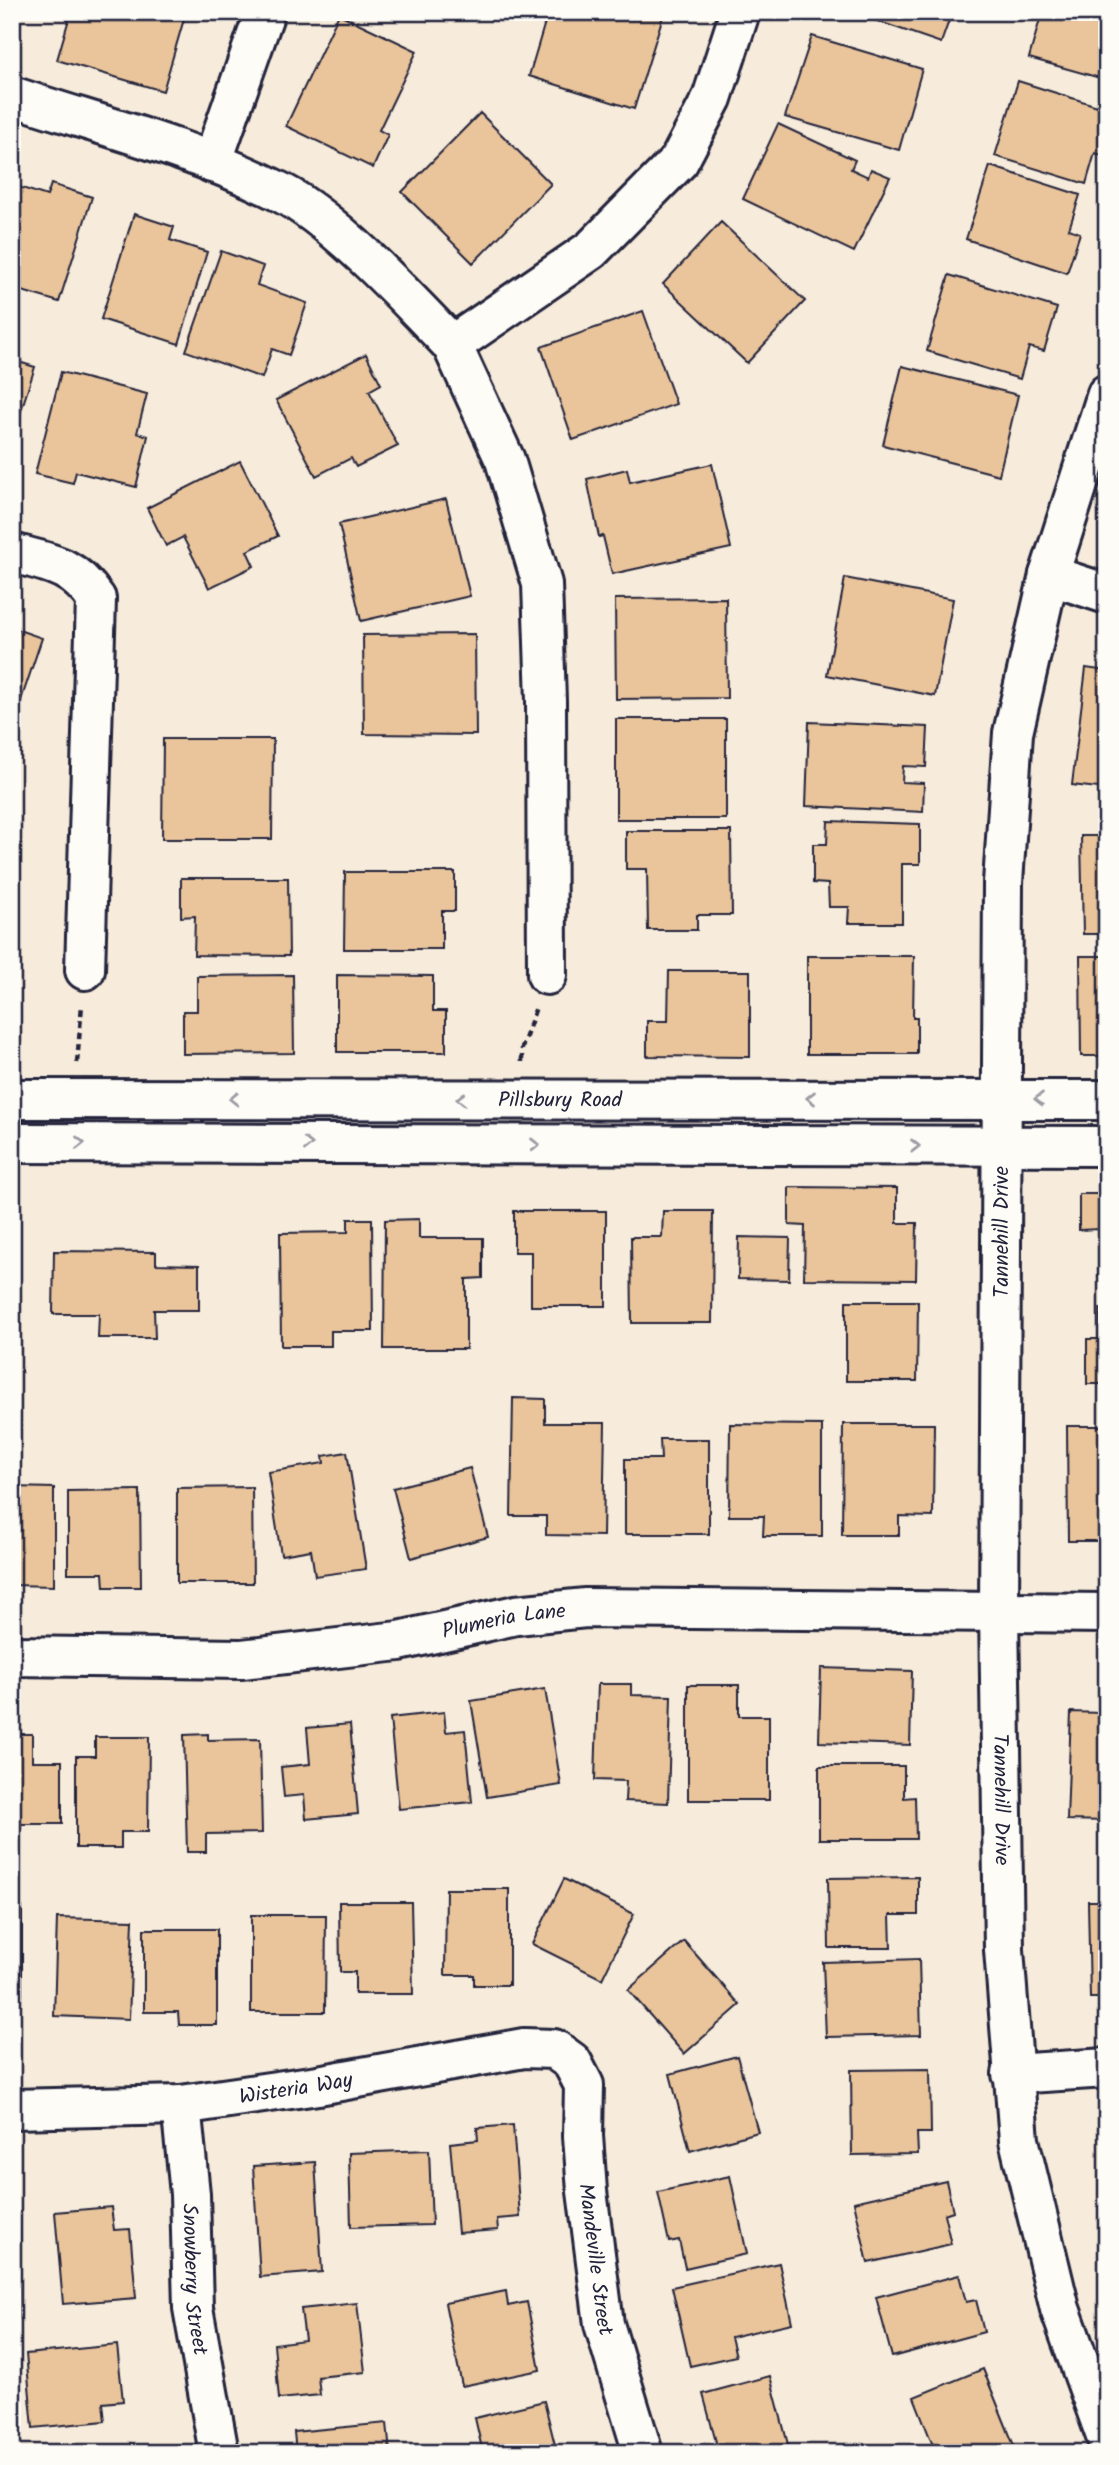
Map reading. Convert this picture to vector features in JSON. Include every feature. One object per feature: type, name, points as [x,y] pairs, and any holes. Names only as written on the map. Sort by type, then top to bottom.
[{"type":"street","points":[[212,163],[265,12]]},
{"type":"street","points":[[452,345],[591,250],[679,161],[712,98],[740,12]]},
{"type":"street","points":[[12,96],[212,163],[284,194],[333,231],[452,345],[505,460],[542,584],[546,701],[547,975]]},
{"type":"street","name":"Tannehill Drive","points":[[1107,394],[1049,575],[1013,733],[1003,883],[999,1612],[1004,1950],[1019,2140],[1060,2309],[1107,2439]]},
{"type":"street","points":[[12,553],[47,562],[81,577],[96,598],[85,970]]},
{"type":"street","points":[[1049,575],[1107,593]]},
{"type":"street","name":"Pillsbury Road","points":[[12,1099],[1107,1100]]},
{"type":"street","points":[[12,1143],[1107,1146]]},
{"type":"street","name":"Plumeria Lane","points":[[12,1656],[242,1659],[399,1641],[516,1615],[586,1608],[1107,1613]]},
{"type":"street","name":"Wisteria Way","points":[[12,2109],[181,2105],[318,2085],[524,2048],[554,2049],[572,2062]]},
{"type":"street","name":"Mandeville Street","points":[[572,2062],[584,2085],[583,2136],[587,2191],[604,2324],[643,2453]]},
{"type":"street","points":[[1012,2074],[1107,2068]]},
{"type":"street","name":"Snowberry Street","points":[[181,2105],[190,2193],[193,2308],[219,2453]]},
{"type":"path","points":[[78,1099],[77,1049],[85,970]]},
{"type":"path","points":[[522,1098],[522,1048],[547,975]]},
{"type":"building","points":[[71,12],[186,12],[163,91],[57,60]]},
{"type":"building","points":[[548,12],[664,13],[634,109],[529,76]]},
{"type":"building","points":[[851,12],[952,12],[941,43]]},
{"type":"building","points":[[1042,12],[1107,12],[1107,80],[1029,58]]},
{"type":"building","points":[[339,14],[417,51],[379,130],[388,135],[373,168],[286,126]]},
{"type":"building","points":[[812,36],[922,69],[899,150],[785,117]]},
{"type":"building","points":[[1018,81],[1107,109],[1107,157],[1095,153],[1086,184],[995,156]]},
{"type":"building","points":[[480,113],[551,184],[473,263],[402,192]]},
{"type":"building","points":[[778,124],[855,160],[851,169],[868,177],[871,169],[890,177],[854,252],[743,199]]},
{"type":"building","points":[[990,166],[1080,195],[1069,229],[1080,233],[1067,273],[966,239]]},
{"type":"building","points":[[51,184],[92,197],[59,302],[12,288],[13,185],[47,196]]},
{"type":"building","points":[[134,214],[174,227],[170,240],[207,252],[179,344],[101,319]]},
{"type":"building","points":[[721,222],[805,301],[747,363],[663,284]]},
{"type":"building","points":[[221,251],[263,266],[257,285],[307,303],[289,355],[272,349],[262,378],[186,351]]},
{"type":"building","points":[[949,275],[1057,308],[1044,351],[1029,347],[1020,379],[927,351]]},
{"type":"building","points":[[643,311],[676,404],[573,440],[541,347]]},
{"type":"building","points":[[366,354],[381,384],[369,391],[398,446],[356,467],[351,458],[316,476],[276,400]]},
{"type":"building","points":[[12,360],[35,367],[12,439]]},
{"type":"building","points":[[902,366],[1018,395],[999,475],[883,445]]},
{"type":"building","points":[[61,372],[147,394],[137,433],[148,436],[136,487],[76,472],[73,483],[35,474]]},
{"type":"building","points":[[240,461],[278,536],[247,551],[254,566],[209,588],[183,537],[166,546],[147,508]]},
{"type":"building","points":[[712,464],[731,548],[612,574],[603,536],[599,537],[587,479],[627,469],[630,482]]},
{"type":"building","points":[[446,499],[470,596],[361,621],[339,524]]},
{"type":"building","points":[[845,578],[953,599],[935,696],[827,675]]},
{"type":"building","points":[[726,598],[727,698],[616,699],[615,599]]},
{"type":"building","points":[[12,629],[42,638],[12,727]]},
{"type":"building","points":[[475,634],[476,735],[364,734],[363,635]]},
{"type":"building","points":[[1086,668],[1107,671],[1107,789],[1072,785]]},
{"type":"building","points":[[616,719],[726,719],[726,819],[616,819]]},
{"type":"building","points":[[809,722],[928,727],[926,767],[903,766],[902,782],[924,783],[923,812],[806,806]]},
{"type":"building","points":[[163,739],[273,739],[272,839],[162,839]]},
{"type":"building","points":[[828,821],[920,824],[920,864],[902,864],[902,923],[848,923],[849,907],[829,907],[828,884],[813,883],[813,844],[827,844]]},
{"type":"building","points":[[626,831],[731,831],[732,915],[697,915],[697,930],[648,930],[647,869],[626,869]]},
{"type":"building","points":[[1081,836],[1107,836],[1107,934],[1083,934]]},
{"type":"building","points":[[345,872],[455,872],[455,911],[442,911],[442,949],[344,949]]},
{"type":"building","points":[[181,878],[288,878],[289,956],[194,955],[195,916],[181,917]]},
{"type":"building","points":[[807,956],[914,956],[913,1018],[917,1018],[917,1054],[807,1054]]},
{"type":"building","points":[[1080,956],[1107,956],[1107,1056],[1081,1056]]},
{"type":"building","points":[[669,971],[750,971],[750,1057],[647,1056],[647,1021],[668,1021]]},
{"type":"building","points":[[293,975],[294,1053],[183,1054],[183,1011],[197,1011],[197,976]]},
{"type":"building","points":[[337,975],[433,976],[433,1011],[446,1011],[446,1052],[337,1052]]},
{"type":"building","points":[[789,1187],[897,1188],[897,1223],[917,1223],[916,1280],[804,1279],[805,1226],[789,1225]]},
{"type":"building","points":[[1079,1194],[1107,1194],[1107,1275],[1099,1275],[1100,1229],[1079,1230]]},
{"type":"building","points":[[514,1211],[606,1211],[606,1306],[531,1306],[531,1252],[514,1252]]},
{"type":"building","points":[[663,1211],[713,1211],[712,1323],[632,1323],[631,1237],[662,1237]]},
{"type":"building","points":[[348,1219],[372,1219],[373,1331],[331,1331],[331,1346],[281,1346],[280,1233],[348,1232]]},
{"type":"building","points":[[419,1219],[419,1238],[483,1238],[483,1278],[466,1279],[466,1349],[384,1349],[385,1220]]},
{"type":"building","points":[[739,1237],[790,1238],[789,1280],[738,1279]]},
{"type":"building","points":[[54,1251],[156,1252],[156,1264],[199,1265],[199,1310],[154,1310],[155,1338],[98,1338],[99,1314],[53,1314]]},
{"type":"building","points":[[846,1301],[918,1301],[917,1381],[846,1381]]},
{"type":"building","points":[[1100,1308],[1107,1308],[1107,1384],[1087,1384],[1087,1339],[1100,1339]]},
{"type":"building","points":[[513,1398],[545,1399],[545,1423],[605,1423],[603,1536],[546,1535],[546,1516],[511,1516]]},
{"type":"building","points":[[730,1424],[822,1425],[822,1536],[763,1536],[764,1516],[729,1516]]},
{"type":"building","points":[[843,1424],[934,1424],[933,1517],[899,1516],[899,1535],[842,1535]]},
{"type":"building","points":[[1067,1426],[1107,1426],[1107,1541],[1068,1541]]},
{"type":"building","points":[[660,1439],[709,1439],[709,1534],[625,1534],[625,1459],[661,1459]]},
{"type":"building","points":[[347,1452],[366,1569],[315,1576],[311,1550],[281,1555],[268,1472],[324,1463],[323,1456]]},
{"type":"building","points":[[470,1468],[488,1537],[411,1558],[393,1488]]},
{"type":"building","points":[[12,1487],[54,1488],[54,1586],[12,1585]]},
{"type":"building","points":[[252,1487],[253,1583],[177,1583],[177,1488]]},
{"type":"building","points":[[140,1490],[141,1587],[104,1587],[103,1573],[68,1573],[68,1491]]},
{"type":"building","points":[[821,1668],[912,1671],[910,1745],[819,1742]]},
{"type":"building","points":[[598,1684],[631,1684],[631,1695],[671,1696],[668,1803],[625,1801],[626,1781],[595,1780]]},
{"type":"building","points":[[688,1685],[739,1685],[739,1716],[769,1716],[769,1800],[688,1800]]},
{"type":"building","points":[[1102,1686],[1107,1686],[1107,1821],[1067,1820],[1071,1712],[1101,1713]]},
{"type":"building","points":[[545,1689],[561,1785],[487,1797],[471,1701]]},
{"type":"building","points":[[444,1712],[446,1732],[465,1730],[472,1802],[399,1809],[390,1718]]},
{"type":"building","points":[[350,1724],[358,1814],[306,1819],[304,1795],[284,1797],[281,1767],[310,1764],[307,1728]]},
{"type":"building","points":[[12,1734],[32,1734],[32,1761],[62,1761],[62,1824],[12,1824]]},
{"type":"building","points":[[208,1734],[208,1740],[260,1739],[262,1833],[206,1834],[206,1852],[187,1852],[184,1735]]},
{"type":"building","points":[[95,1737],[149,1737],[148,1832],[121,1832],[121,1848],[76,1848],[76,1756],[95,1756]]},
{"type":"building","points":[[819,1766],[904,1766],[904,1798],[915,1797],[916,1839],[819,1839]]},
{"type":"building","points":[[918,1877],[918,1915],[890,1915],[891,1948],[829,1948],[828,1878]]},
{"type":"building","points":[[564,1879],[634,1914],[602,1979],[532,1944]]},
{"type":"building","points":[[446,1889],[509,1889],[509,1985],[474,1985],[474,1975],[445,1975]]},
{"type":"building","points":[[1088,1901],[1107,1901],[1107,1998],[1090,1998]]},
{"type":"building","points":[[339,1902],[411,1902],[413,1994],[355,1994],[355,1972],[340,1972]]},
{"type":"building","points":[[12,1907],[22,1907],[22,1996],[12,1996]]},
{"type":"building","points":[[251,1915],[326,1915],[325,2012],[251,2012]]},
{"type":"building","points":[[57,1918],[133,1920],[129,2019],[54,2016]]},
{"type":"building","points":[[144,1929],[217,1929],[217,2025],[179,2025],[178,2012],[144,2012]]},
{"type":"building","points":[[684,1941],[740,2005],[684,2054],[628,1990]]},
{"type":"building","points":[[919,1959],[921,2035],[826,2037],[823,1962]]},
{"type":"building","points":[[737,2056],[758,2132],[690,2151],[670,2074]]},
{"type":"building","points":[[930,2069],[931,2133],[917,2133],[918,2154],[852,2155],[851,2070]]},
{"type":"building","points":[[513,2125],[520,2217],[497,2219],[498,2230],[458,2233],[450,2143],[478,2140],[477,2128]]},
{"type":"building","points":[[429,2150],[432,2225],[351,2227],[349,2153]]},
{"type":"building","points":[[315,2162],[322,2272],[260,2277],[253,2166]]},
{"type":"building","points":[[730,2176],[747,2254],[685,2268],[679,2240],[669,2242],[658,2192]]},
{"type":"building","points":[[946,2181],[953,2211],[944,2214],[951,2244],[868,2263],[854,2202]]},
{"type":"building","points":[[111,2207],[114,2230],[130,2229],[136,2298],[63,2304],[55,2212]]},
{"type":"building","points":[[12,2229],[19,2229],[18,2319],[12,2319]]},
{"type":"building","points":[[779,2263],[792,2323],[731,2337],[736,2356],[690,2366],[672,2287]]},
{"type":"building","points":[[959,2275],[966,2302],[976,2300],[984,2332],[892,2357],[876,2297]]},
{"type":"building","points":[[506,2291],[508,2306],[527,2302],[540,2370],[462,2386],[445,2303]]},
{"type":"building","points":[[357,2303],[365,2372],[318,2377],[320,2395],[279,2399],[274,2344],[305,2340],[301,2309]]},
{"type":"building","points":[[117,2345],[123,2401],[103,2403],[105,2421],[33,2428],[26,2354]]},
{"type":"building","points":[[983,2369],[1015,2448],[1004,2453],[936,2453],[914,2397]]},
{"type":"building","points":[[770,2376],[790,2452],[719,2453],[703,2394]]},
{"type":"building","points":[[544,2401],[557,2453],[483,2453],[475,2418]]},
{"type":"building","points":[[387,2423],[390,2453],[296,2453],[294,2432]]}]
